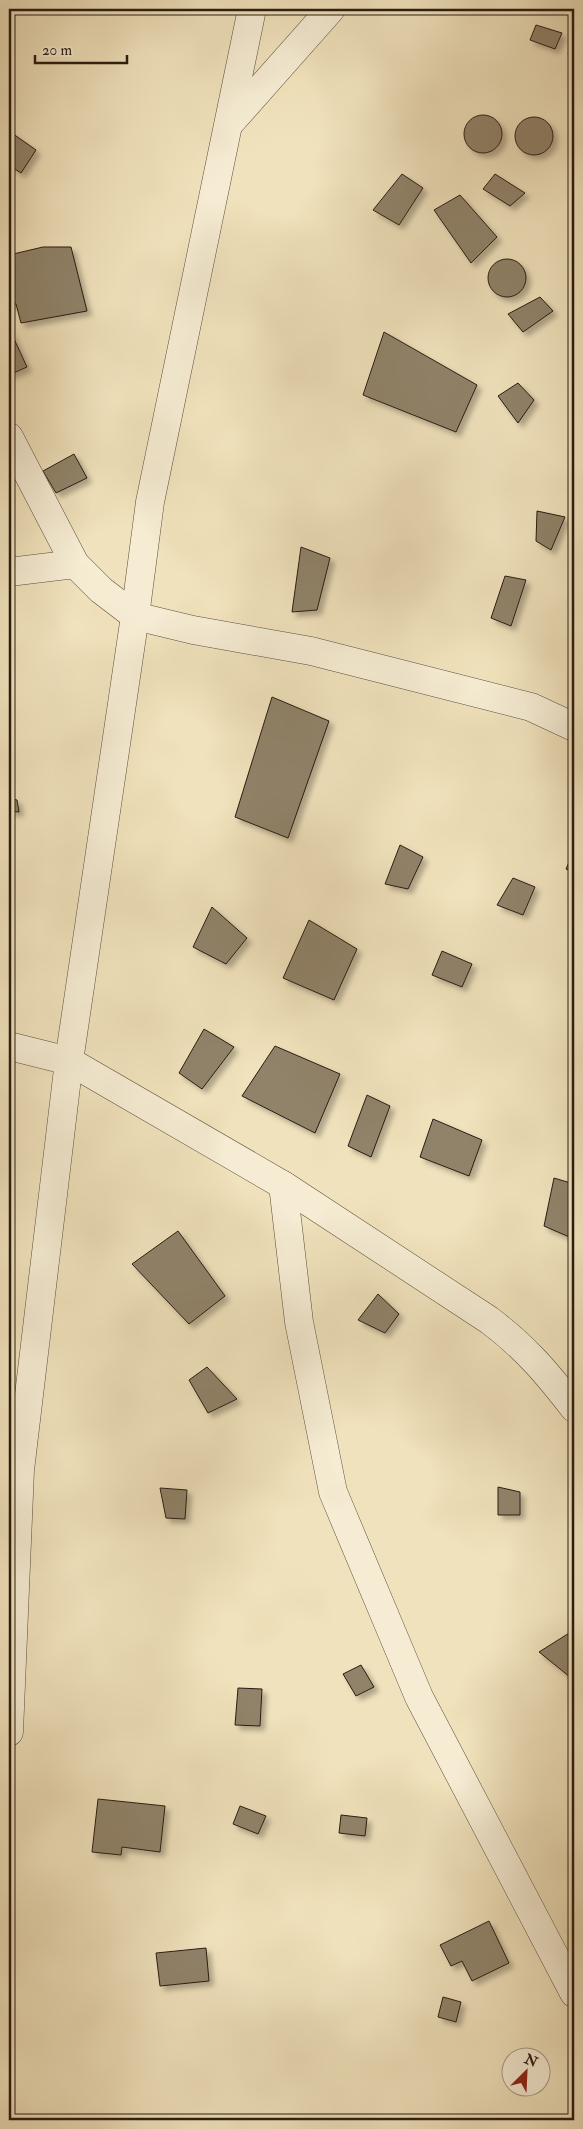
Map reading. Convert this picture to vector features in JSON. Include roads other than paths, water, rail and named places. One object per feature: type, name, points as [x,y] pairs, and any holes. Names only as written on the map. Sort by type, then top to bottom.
[{"type":"street","points":[[9,1732],[20,1470],[69,1061],[135,616],[150,502],[252,9]]},
{"type":"street","points":[[228,125],[331,9]]},
{"type":"street","points":[[9,437],[75,564],[101,590],[135,616],[192,630],[311,651],[531,708],[574,727]]},
{"type":"street","points":[[9,572],[75,564]]},
{"type":"street","points":[[9,1046],[69,1061],[283,1185],[489,1320],[516,1341],[544,1368],[574,1408]]},
{"type":"street","points":[[283,1185],[299,1322],[333,1492],[419,1697],[574,1993]]}]
